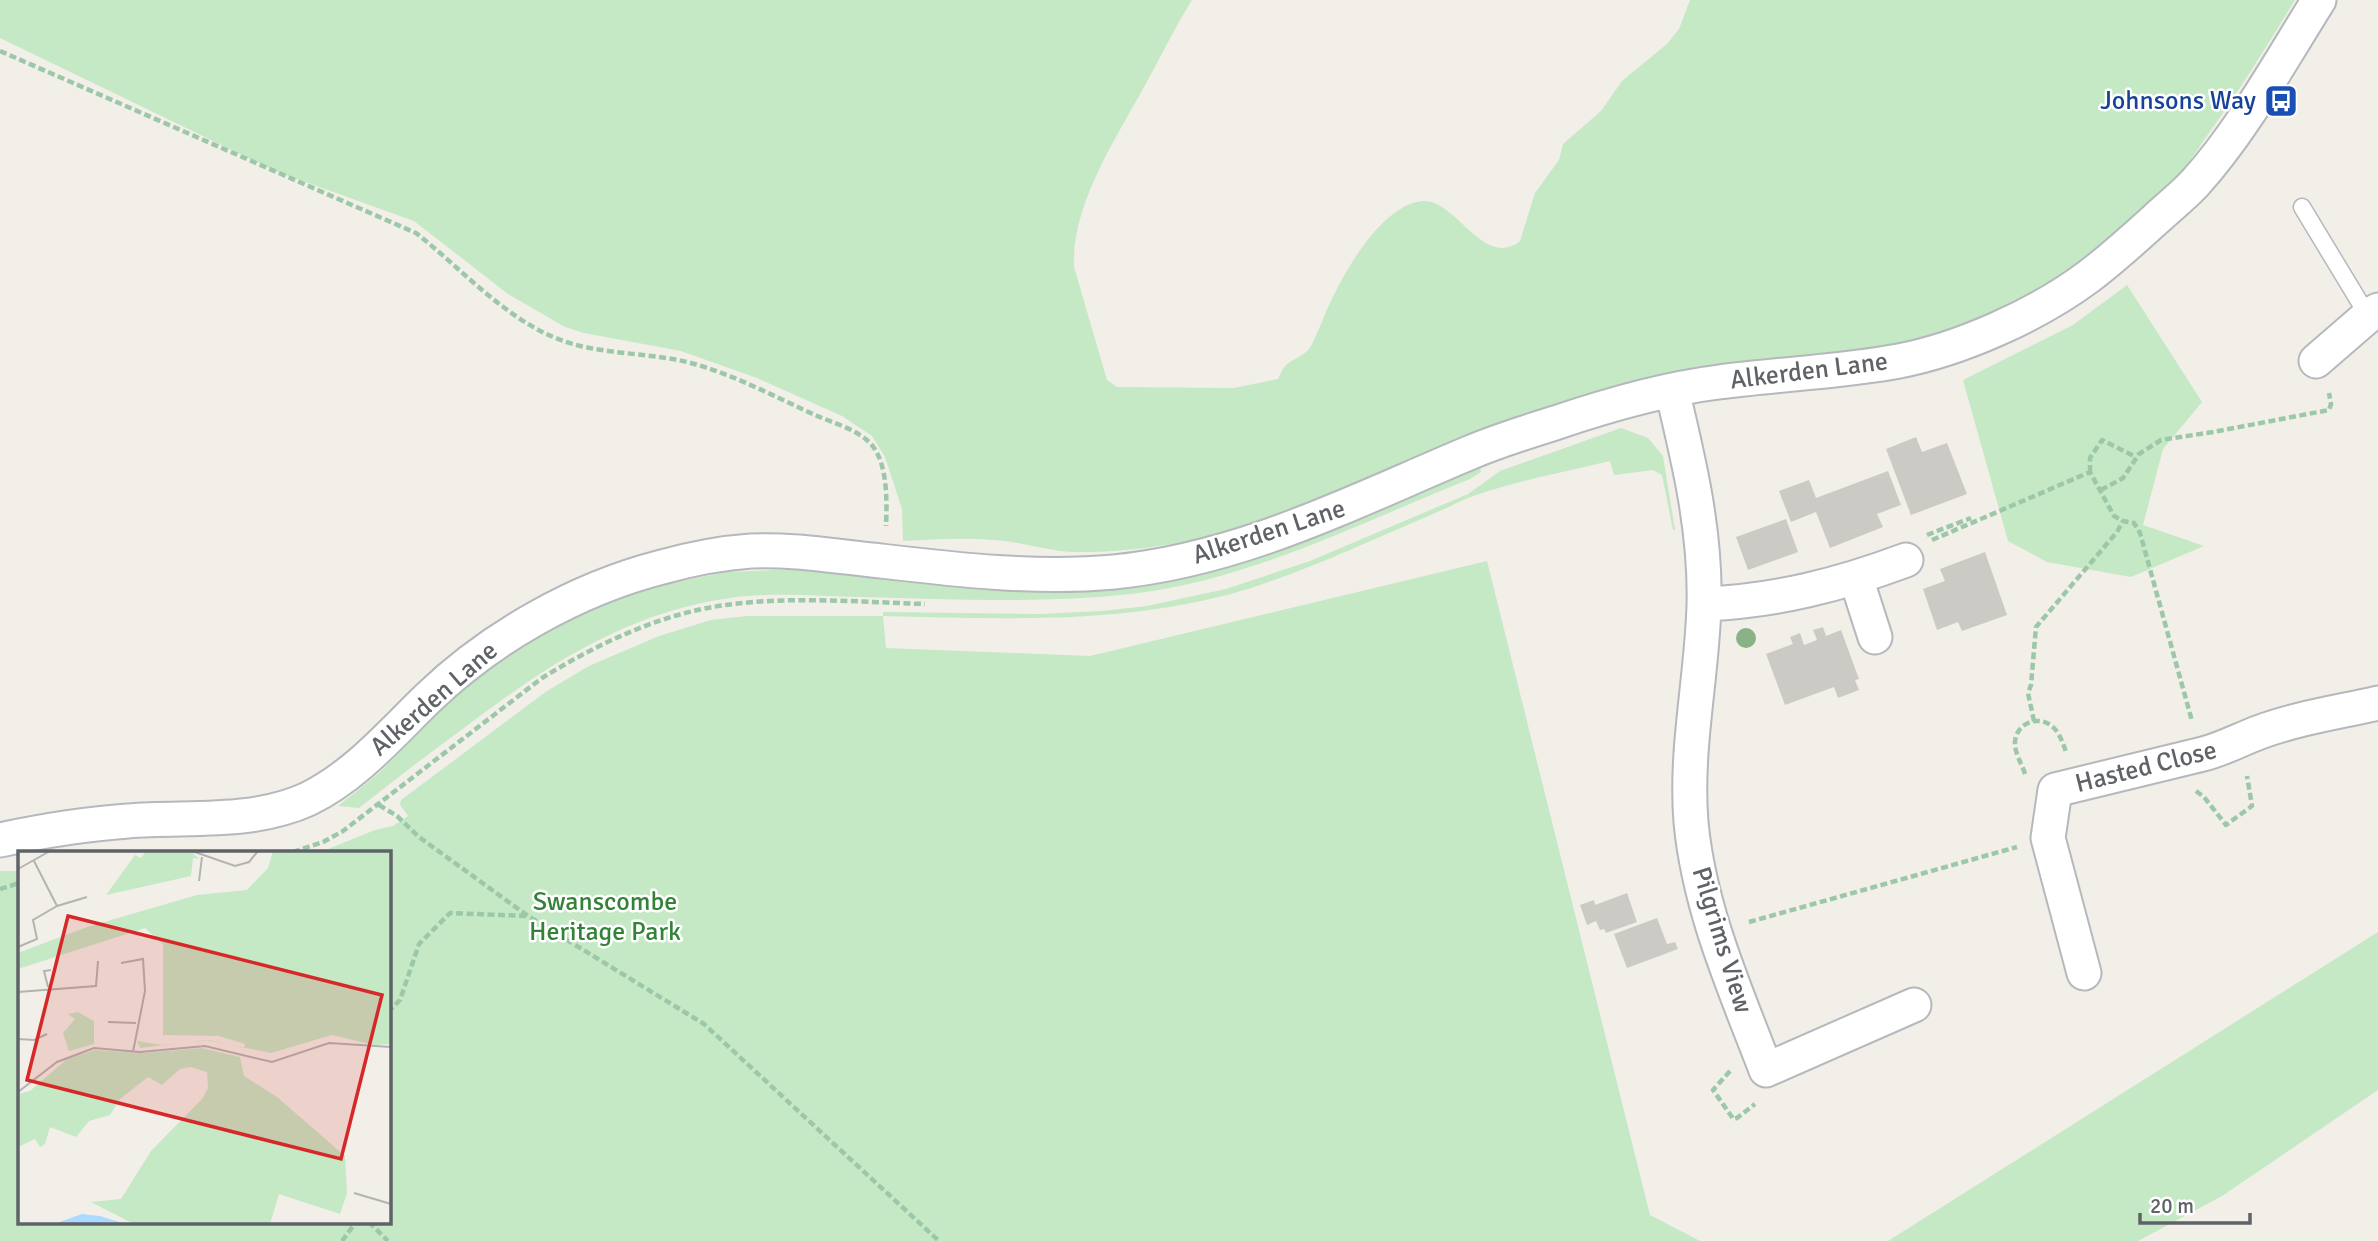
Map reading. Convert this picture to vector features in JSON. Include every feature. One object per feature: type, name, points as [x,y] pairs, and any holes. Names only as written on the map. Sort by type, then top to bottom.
[{"type":"street","name":"Alkerden Lane","points":[[0,840],[69,827],[124,821],[239,817],[273,811],[308,799],[357,766],[399,729],[425,701],[488,649],[577,598],[649,570],[748,551],[799,553],[973,570],[1064,574],[1112,572],[1199,558],[1259,541],[1328,515],[1490,445],[1611,405],[1714,382],[1812,373],[1902,360],[1957,345],[2035,310],[2085,279],[2140,234],[2195,183],[2242,121],[2319,0]]},
{"type":"street","points":[[2322,376],[2373,313]]},
{"type":"street","name":"Pilgrims View","points":[[1672,390],[1699,515],[1703,556],[1701,667],[1690,762],[1694,848],[1708,912],[1766,1070],[1914,1005]]},
{"type":"street","points":[[1704,604],[1777,598],[1856,578],[1908,555]]},
{"type":"street","points":[[1856,578],[1875,637]]},
{"type":"street","name":"Hasted Close","points":[[2084,973],[2048,838],[2054,790],[2223,749],[2259,733],[2302,719],[2378,703]]},
{"type":"lane","points":[[2302,206],[2373,313]]},
{"type":"path","points":[[0,51],[416,233],[466,277],[521,318],[558,340],[586,348],[689,363],[750,385],[854,431],[872,445],[885,473],[885,562]]},
{"type":"path","points":[[2101,490],[2126,475],[2136,457],[2161,440],[2329,410],[2331,404],[2322,376]]},
{"type":"path","points":[[2136,457],[2102,440],[2090,458],[2090,472],[2113,514],[2123,521],[2134,523],[2146,549],[2180,682],[2203,754]]},
{"type":"path","points":[[1971,518],[1908,541],[1908,555],[2090,472]]},
{"type":"path","points":[[2034,721],[2028,693],[2036,627],[2123,521]]},
{"type":"path","points":[[378,805],[397,816],[419,837],[528,916],[704,1024],[939,1241]]},
{"type":"path","points":[[1745,928],[1744,923],[2048,838]]},
{"type":"path","points":[[0,889],[18,883]]},
{"type":"path","points":[[390,1010],[400,1000],[419,944],[450,913],[528,916]]},
{"type":"path","points":[[1734,1062],[1727,1076],[1713,1088],[1714,1093],[1733,1119],[1758,1102]]},
{"type":"path","points":[[342,1241],[355,1224]]},
{"type":"path","points":[[371,1224],[388,1241]]},
{"type":"green space","points":[[0,0],[1192,0],[1096,175],[1079,221],[1074,267],[1107,380],[1117,387],[1234,388],[1278,379],[1286,365],[1309,349],[1328,306],[1356,256],[1380,226],[1408,205],[1423,201],[1435,203],[1447,210],[1482,241],[1494,247],[1507,248],[1520,241],[1535,193],[1559,160],[1563,144],[1601,111],[1622,81],[1667,44],[1679,29],[1690,0],[2295,0],[2244,82],[2193,156],[2174,182],[2151,206],[2126,230],[2069,272],[1976,322],[1919,341],[1840,354],[1264,524],[1170,544],[1073,552],[992,540],[903,541],[902,509],[885,457],[872,436],[842,416],[757,378],[681,351],[565,327],[508,294],[414,221],[275,171],[0,38]]},
{"type":"green space","points":[[2127,285],[2202,402],[2163,449],[2143,525],[2204,546],[2131,577],[2047,562],[2008,541],[1963,380],[2073,325]]},
{"type":"green space","points":[[1621,428],[1648,438],[1663,456],[1675,530],[1662,475],[1653,470],[1614,475],[1610,461],[1476,495],[1283,577],[1231,594],[1188,604],[1145,611],[1058,617],[883,616],[883,612],[1040,614],[1102,611],[1147,606],[1226,589],[1310,561],[1468,494],[1500,471]]},
{"type":"green space","points":[[1480,466],[1481,472],[1470,479],[1304,548],[1219,576],[1175,587],[1131,594],[1030,600],[763,595],[692,605],[621,629],[588,645],[495,705],[359,808],[338,806],[378,774],[472,680],[516,648],[580,613],[626,595],[726,572],[800,569],[983,589],[1031,592],[1099,589]]},
{"type":"green space","name":"Swanscombe Heritage Park","points":[[1487,561],[1650,1215],[1700,1241],[0,1241],[0,871],[18,871],[18,1224],[390,1224],[390,851],[323,851],[375,830],[393,826],[408,816],[400,805],[401,800],[547,691],[589,666],[659,636],[711,620],[747,616],[883,616],[886,648],[1090,656]]},
{"type":"green space","points":[[2378,932],[2378,1090],[2222,1196],[2138,1241],[1888,1241]]},
{"type":"building","points":[[1916,437],[1922,452],[1947,443],[1967,494],[1911,515],[1886,449]]},
{"type":"building","points":[[1888,471],[1901,505],[1877,514],[1883,527],[1830,548],[1816,512],[1791,522],[1779,491],[1809,480],[1816,498]]},
{"type":"building","points":[[1786,519],[1798,552],[1748,570],[1736,537]]},
{"type":"building","points":[[1985,552],[2007,615],[1962,631],[1958,622],[1937,630],[1923,589],[1945,581],[1940,569]]},
{"type":"building","points":[[1823,627],[1826,636],[1841,630],[1859,679],[1855,680],[1859,690],[1838,698],[1834,687],[1785,705],[1766,654],[1793,644],[1790,637],[1800,633],[1804,645],[1817,640],[1813,630]]},
{"type":"building","points":[[1627,893],[1637,922],[1606,933],[1604,929],[1600,930],[1596,921],[1587,925],[1580,905],[1594,900],[1595,905]]},
{"type":"building","points":[[1657,918],[1667,944],[1675,942],[1678,949],[1627,968],[1614,934]]},
{"type":"place","name":"Johnsons Way","points":[[2281,101]]}]
